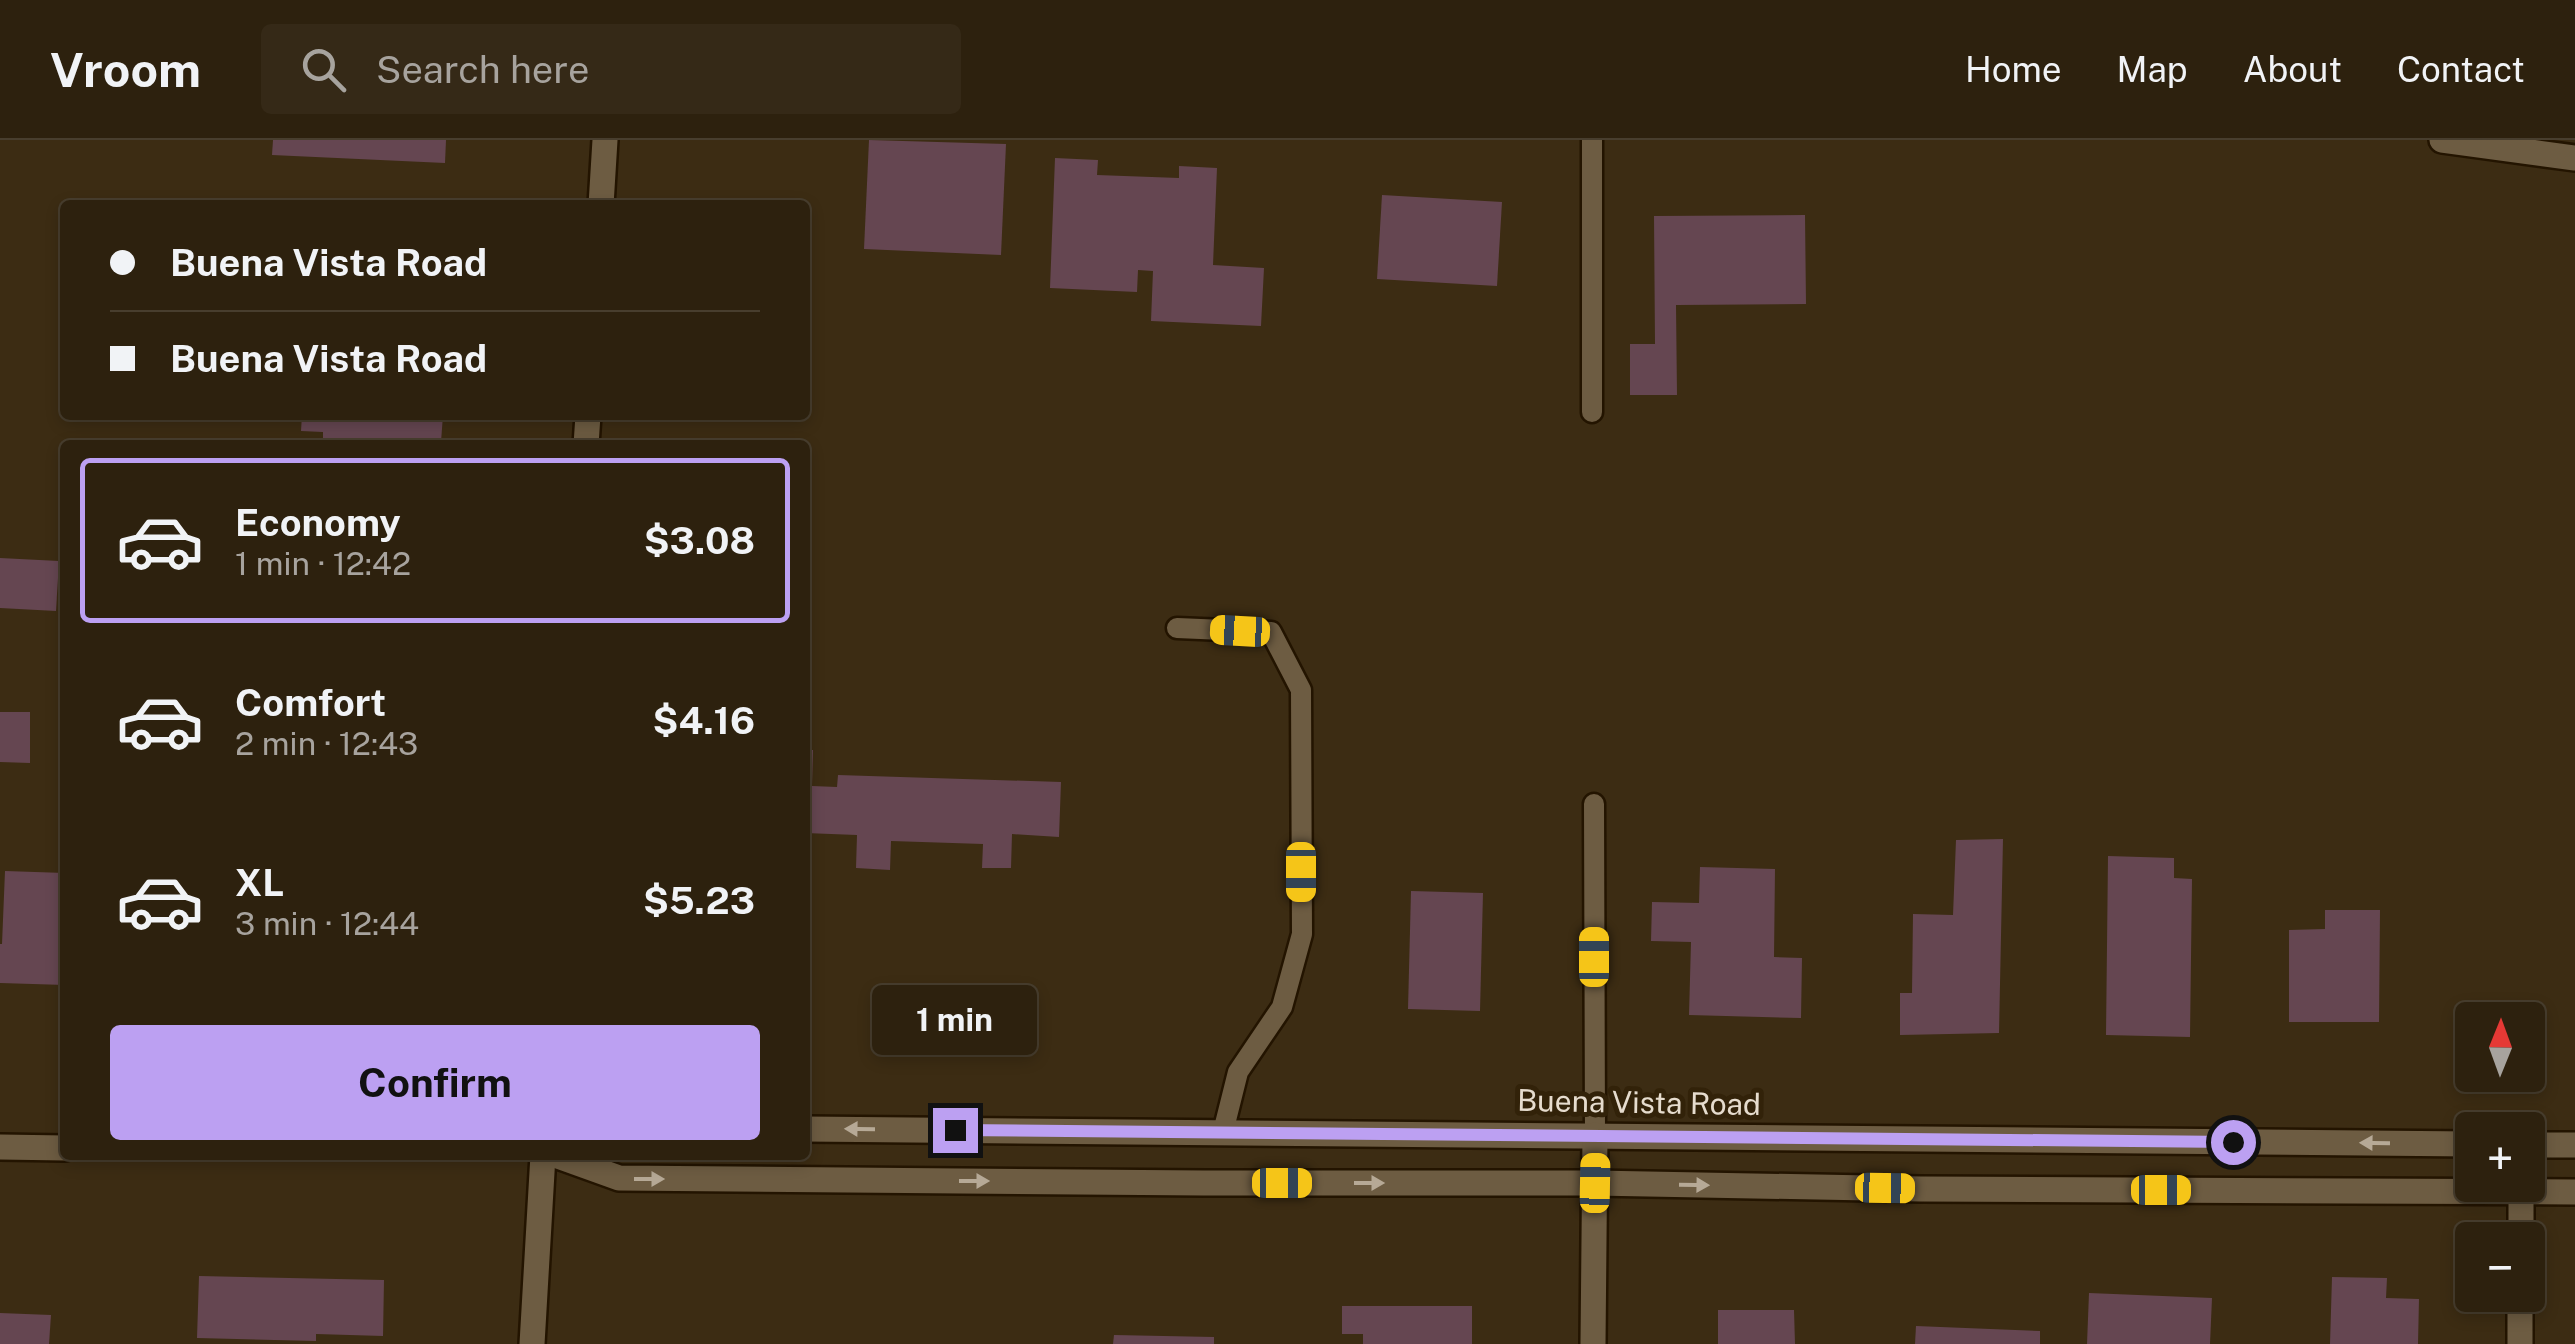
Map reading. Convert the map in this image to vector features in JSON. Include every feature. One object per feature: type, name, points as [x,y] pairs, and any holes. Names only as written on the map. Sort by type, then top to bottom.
[{"type":"street","points":[[600,200],[604,140]]},
{"type":"street","points":[[2442,140],[2575,158]]},
{"type":"street","name":"Buena Vista Road","points":[[810,1129],[2455,1144]]},
{"type":"street","points":[[1593,1344],[1595,1135]]},
{"type":"street","points":[[2545,1145],[2575,1145]]},
{"type":"street","points":[[0,1147],[60,1148]]},
{"type":"street","points":[[532,1344],[544,1160]]},
{"type":"street","points":[[569,1160],[618,1178],[1595,1183],[1942,1189],[2455,1188]]},
{"type":"street","points":[[2545,1190],[2575,1192]]},
{"type":"street","points":[[2520,1312],[2520,1344]]},
{"type":"lane","points":[[1592,140],[1592,412]]},
{"type":"lane","points":[[1177,628],[1272,632],[1301,690],[1302,934],[1282,1007],[1238,1072],[1223,1132]]},
{"type":"lane","points":[[1594,804],[1595,1135]]},
{"type":"building","points":[[273,140],[446,140],[445,163],[272,155]]},
{"type":"building","points":[[869,140],[1006,144],[1001,255],[864,249]]},
{"type":"building","points":[[1055,158],[1098,160],[1097,175],[1179,178],[1179,166],[1217,168],[1213,265],[1264,268],[1261,326],[1151,321],[1153,271],[1138,270],[1137,292],[1050,288]]},
{"type":"building","points":[[1382,195],[1502,202],[1497,286],[1377,279]]},
{"type":"building","points":[[1805,215],[1806,304],[1676,305],[1677,395],[1630,395],[1630,344],[1655,344],[1654,216]]},
{"type":"building","points":[[302,420],[443,420],[441,440],[323,440],[323,432],[301,431]]},
{"type":"building","points":[[0,558],[59,561],[56,611],[0,608]]},
{"type":"building","points":[[0,712],[30,712],[30,763],[0,762]]},
{"type":"building","points":[[810,750],[812,786],[837,787],[838,775],[1061,782],[1059,837],[1012,834],[1011,868],[982,868],[983,844],[891,841],[890,870],[856,868],[857,835],[810,833]]},
{"type":"building","points":[[2003,839],[1999,1033],[1900,1035],[1900,993],[1912,993],[1913,914],[1953,915],[1956,840]]},
{"type":"building","points":[[2108,856],[2174,858],[2174,878],[2192,879],[2190,1037],[2106,1035]]},
{"type":"building","points":[[1700,867],[1775,869],[1774,957],[1802,958],[1801,1018],[1689,1015],[1691,942],[1651,941],[1652,902],[1699,903]]},
{"type":"building","points":[[5,871],[60,873],[60,985],[0,983]]},
{"type":"building","points":[[1411,891],[1483,893],[1480,1011],[1408,1009]]},
{"type":"building","points":[[2325,910],[2380,910],[2379,1022],[2289,1022],[2289,930],[2325,929]]},
{"type":"building","points":[[199,1276],[384,1280],[383,1336],[316,1334],[316,1341],[197,1338]]},
{"type":"building","points":[[2332,1277],[2387,1278],[2386,1298],[2419,1299],[2418,1344],[2330,1344]]},
{"type":"building","points":[[2089,1293],[2212,1298],[2210,1344],[2087,1344]]},
{"type":"building","points":[[1342,1306],[1472,1306],[1472,1344],[1363,1344],[1363,1334],[1342,1334]]},
{"type":"building","points":[[1718,1310],[1794,1310],[1795,1344],[1718,1344]]},
{"type":"building","points":[[0,1313],[51,1315],[49,1344],[0,1344]]},
{"type":"building","points":[[1916,1326],[2040,1331],[2040,1344],[1915,1344]]},
{"type":"building","points":[[1114,1335],[1214,1337],[1214,1344],[1113,1344]]},
{"type":"route","points":[[955,1130],[2233,1142]]}]
